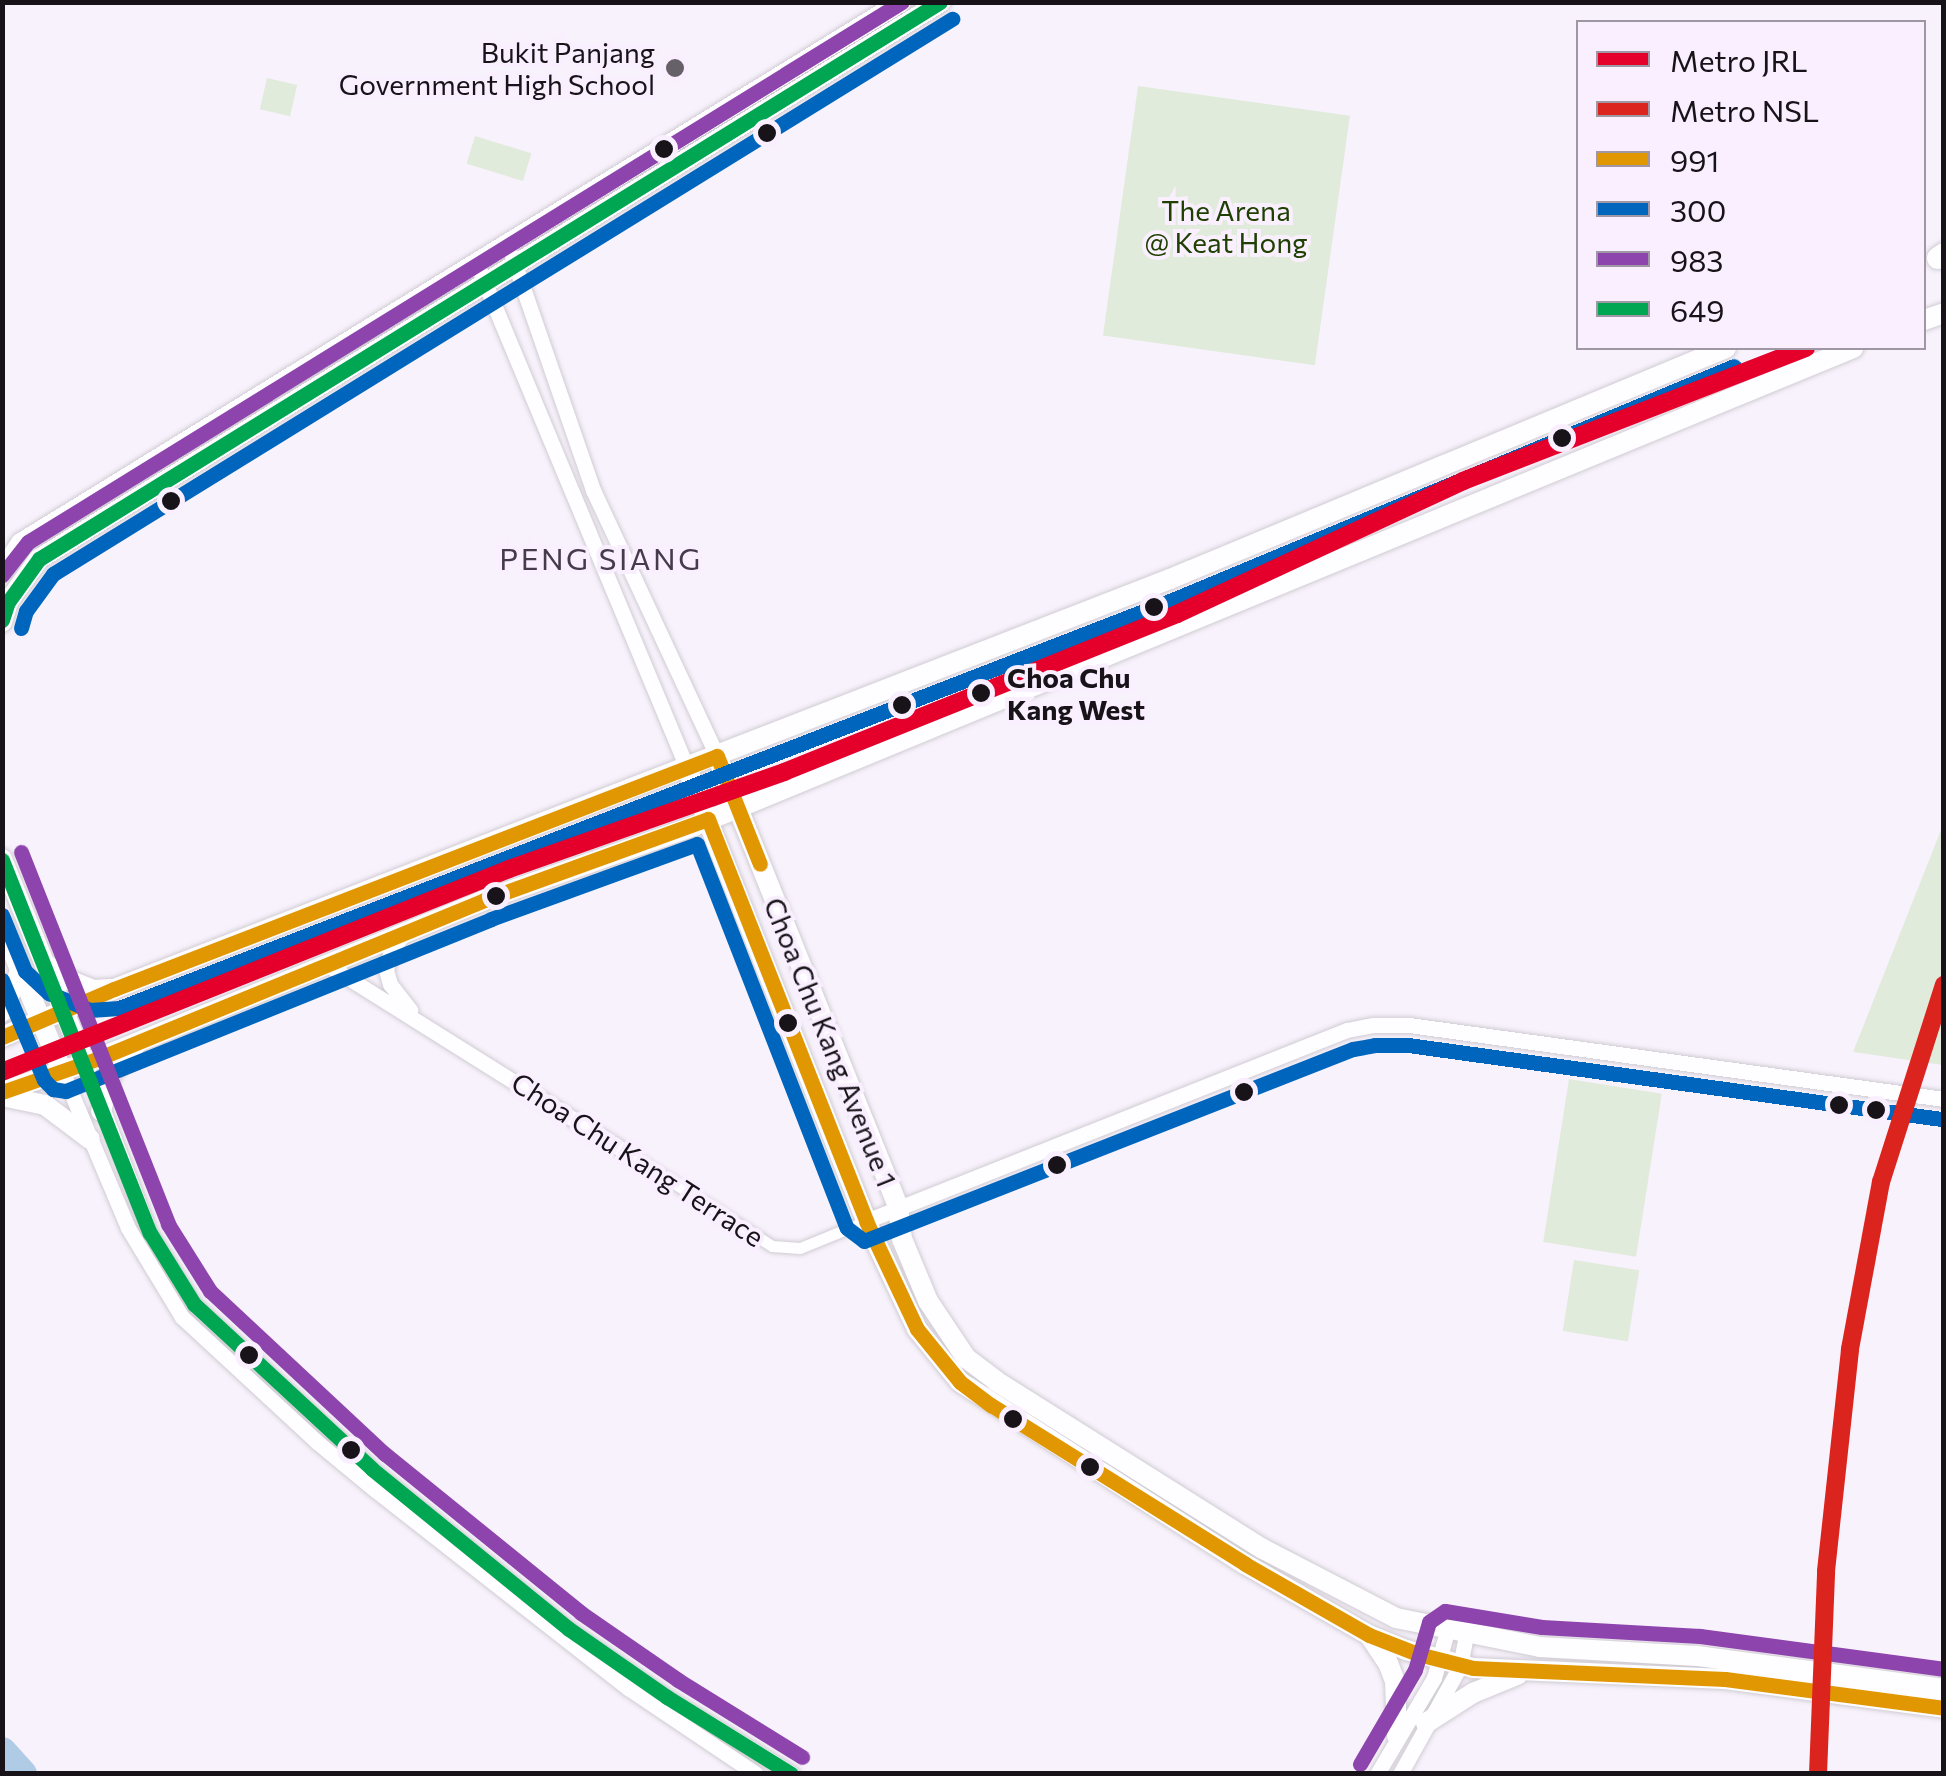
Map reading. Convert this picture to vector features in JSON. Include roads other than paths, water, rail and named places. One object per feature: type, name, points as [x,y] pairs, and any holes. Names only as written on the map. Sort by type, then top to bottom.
[{"type":"street","points":[[2,571],[22,543],[901,2]]},
{"type":"street","points":[[2,622],[8,602],[39,558],[941,2]]},
{"type":"street","name":"Choa Chu Kang Avenue 1","points":[[508,244],[593,490],[717,756],[898,1208],[902,1238],[928,1301],[966,1358],[996,1381],[1309,1576],[1379,1611],[1457,1633],[1573,1650],[1874,1687],[1944,1690]]},
{"type":"street","name":"Choa Chu Kang Avenue 1","points":[[478,264],[708,819],[866,1221],[917,1329],[960,1382],[1245,1564],[1369,1635],[1451,1664],[1591,1672],[1766,1674]]},
{"type":"street","points":[[2,1037],[114,989],[1170,578],[1721,350]]},
{"type":"street","points":[[2,1094],[407,931],[738,808],[1848,350]]},
{"type":"street","points":[[2,859],[150,1232],[194,1304],[328,1430],[569,1628],[706,1730],[756,1774]]},
{"type":"street","points":[[2,926],[118,1206],[182,1317],[317,1442],[615,1678],[792,1774]]},
{"type":"street","name":"Choa Chu Kang Terrace","points":[[407,931],[390,950],[386,970],[390,984],[419,1020]]},
{"type":"street","points":[[42,960],[61,977],[94,990],[114,989]]},
{"type":"street","name":"Choa Chu Kang Terrace","points":[[326,964],[772,1246],[800,1248],[866,1221]]},
{"type":"street","points":[[2,1012],[20,972]]},
{"type":"street","points":[[866,1221],[1348,1030],[1374,1025],[1409,1025],[1944,1099]]},
{"type":"street","points":[[101,1111],[111,1074],[126,1053],[158,1034]]},
{"type":"street","points":[[2,1094],[45,1105],[90,1139]]},
{"type":"street","points":[[118,1206],[136,1198]]},
{"type":"street","points":[[1400,1774],[1451,1664],[1457,1633]]},
{"type":"street","points":[[1369,1635],[1394,1681],[1398,1736]]},
{"type":"street","points":[[1573,1650],[1577,1666],[1591,1672]]},
{"type":"street","points":[[1377,1774],[1398,1736],[1451,1664]]},
{"type":"street","points":[[1426,1723],[1473,1693],[1533,1670]]},
{"type":"street","name":"Choa Chu Kang Avenue 1","points":[[1874,1687],[1944,1708]]},
{"type":"waterway","points":[[2,1752],[22,1774]]},
{"type":"metro line","name":"JRL","points":[[2,1072],[509,869],[784,772],[1177,614],[1463,481],[1801,350]]},
{"type":"metro line","name":"NSL","points":[[1818,1774],[1826,1571],[1850,1349],[1881,1182],[1944,985]]},
{"type":"place","name":"Bukit Panjang Government High School","points":[[675,68]]},
{"type":"place","name":"Choa Chu Kang West","points":[[981,693]]},
{"type":"district","name":"PENG SIANG","points":[[601,558]]},
{"type":"park label","name":"The Arena @ Keat Hong","points":[[1226,226]]}]
